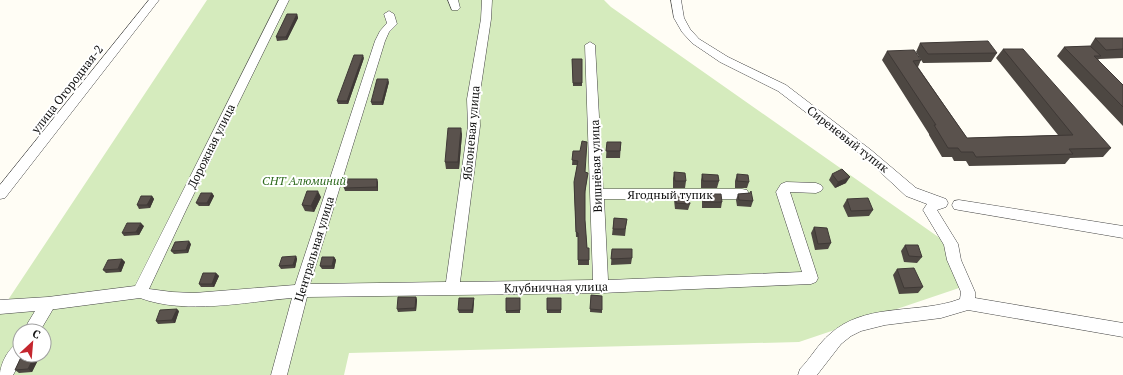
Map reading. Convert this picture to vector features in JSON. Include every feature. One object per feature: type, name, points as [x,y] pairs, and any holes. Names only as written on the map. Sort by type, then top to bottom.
[{"type":"street","name":"улица Огородная-2","points":[[0,194],[154,0]]},
{"type":"street","name":"Дорожная улица","points":[[140,292],[180,208],[284,0]]},
{"type":"street","name":"Яблоневая улица","points":[[452,290],[474,126],[473,100],[486,20],[487,0]]},
{"type":"street","name":"Сиреневый тупик","points":[[676,0],[680,19],[689,34],[700,46],[782,88],[867,153],[911,192],[940,203],[933,206],[930,210],[951,244],[954,260],[968,292],[968,303]]},
{"type":"street","name":"Центральная улица","points":[[279,375],[301,291],[353,123],[380,41],[392,24],[388,14]]},
{"type":"street","name":"Вишнёвая улица","points":[[590,45],[601,287]]},
{"type":"street","name":"Клубничная улица","points":[[140,292],[147,296],[176,299],[218,298],[301,291],[601,287],[811,278],[783,192],[786,187],[816,188]]},
{"type":"street","name":"Ягодный тупик","points":[[597,194],[742,194]]},
{"type":"street","points":[[959,205],[1123,232]]},
{"type":"street","points":[[0,307],[48,304],[140,292]]},
{"type":"street","points":[[806,375],[815,366],[836,338],[855,326],[877,319],[943,310],[968,303],[1123,330]]},
{"type":"street","points":[[36,323],[48,304]]},
{"type":"street","points":[[4,375],[12,362]]},
{"type":"green space","name":"СНТ Алюминий","points":[[207,0],[604,0],[611,7],[944,241],[962,287],[799,342],[349,353],[344,375],[0,375],[0,312]]},
{"type":"building","points":[[287,14],[297,14],[286,37],[276,37]]},
{"type":"building","points":[[1095,38],[1123,38],[1123,49],[1106,50]]},
{"type":"building","points":[[988,41],[997,53],[928,54],[920,43]]},
{"type":"building","points":[[1090,46],[1101,56],[1094,56],[1123,85],[1123,107],[1064,47]]},
{"type":"building","points":[[1003,49],[1023,49],[1111,148],[1069,149],[1073,154],[976,157],[973,152],[961,152],[958,148],[948,148],[934,125],[936,125],[887,51],[914,50],[921,60],[913,61],[967,138],[1073,135]]},
{"type":"building","points":[[354,55],[363,55],[347,101],[337,101]]},
{"type":"building","points":[[572,59],[582,59],[582,83],[573,83]]},
{"type":"building","points":[[377,79],[388,79],[382,102],[371,102]]},
{"type":"building","points":[[448,128],[461,128],[458,162],[445,162]]},
{"type":"building","points":[[582,141],[587,142],[585,172],[588,173],[585,191],[585,220],[589,260],[578,260],[578,233],[576,232],[574,182],[578,161],[572,160],[573,151],[580,151]]},
{"type":"building","points":[[607,142],[621,142],[620,151],[606,151]]},
{"type":"building","points":[[842,169],[850,177],[838,182],[832,174]]},
{"type":"building","points":[[674,172],[685,173],[686,181],[675,181]]},
{"type":"building","points":[[702,174],[718,175],[719,181],[703,181]]},
{"type":"building","points":[[737,174],[748,175],[749,182],[737,181]]},
{"type":"building","points":[[346,179],[377,179],[377,187],[344,188]]},
{"type":"building","points":[[307,191],[318,191],[311,206],[302,205]]},
{"type":"building","points":[[751,191],[753,201],[739,200],[738,194],[750,193]]},
{"type":"building","points":[[201,193],[212,193],[207,203],[196,203]]},
{"type":"building","points":[[676,194],[688,194],[690,204],[676,203]]},
{"type":"building","points":[[703,194],[721,194],[722,202],[704,202]]},
{"type":"building","points":[[141,196],[152,196],[147,205],[137,205]]},
{"type":"building","points":[[868,198],[873,210],[851,211],[847,199]]},
{"type":"building","points":[[614,218],[627,219],[625,229],[613,229]]},
{"type":"building","points":[[127,223],[141,223],[136,232],[122,233]]},
{"type":"building","points":[[814,227],[827,228],[831,243],[818,244]]},
{"type":"building","points":[[189,241],[186,250],[171,251],[175,242]]},
{"type":"building","points":[[905,245],[918,245],[922,257],[909,256]]},
{"type":"building","points":[[612,249],[632,249],[632,258],[611,259]]},
{"type":"building","points":[[296,256],[293,265],[279,266],[282,257]]},
{"type":"building","points":[[322,257],[334,257],[332,266],[320,266]]},
{"type":"building","points":[[122,259],[118,269],[103,270],[108,260]]},
{"type":"building","points":[[914,268],[923,287],[904,288],[897,269]]},
{"type":"building","points":[[203,273],[216,273],[212,284],[199,284]]},
{"type":"building","points":[[591,295],[602,296],[602,310],[590,309]]},
{"type":"building","points":[[398,297],[416,297],[415,308],[397,309]]},
{"type":"building","points":[[459,298],[474,298],[472,310],[458,310]]},
{"type":"building","points":[[506,298],[520,298],[520,310],[506,311]]},
{"type":"building","points":[[547,298],[561,298],[561,310],[547,310]]},
{"type":"building","points":[[177,309],[172,320],[156,321],[160,310]]},
{"type":"building","points":[[18,363],[31,363],[28,369],[15,370]]}]
